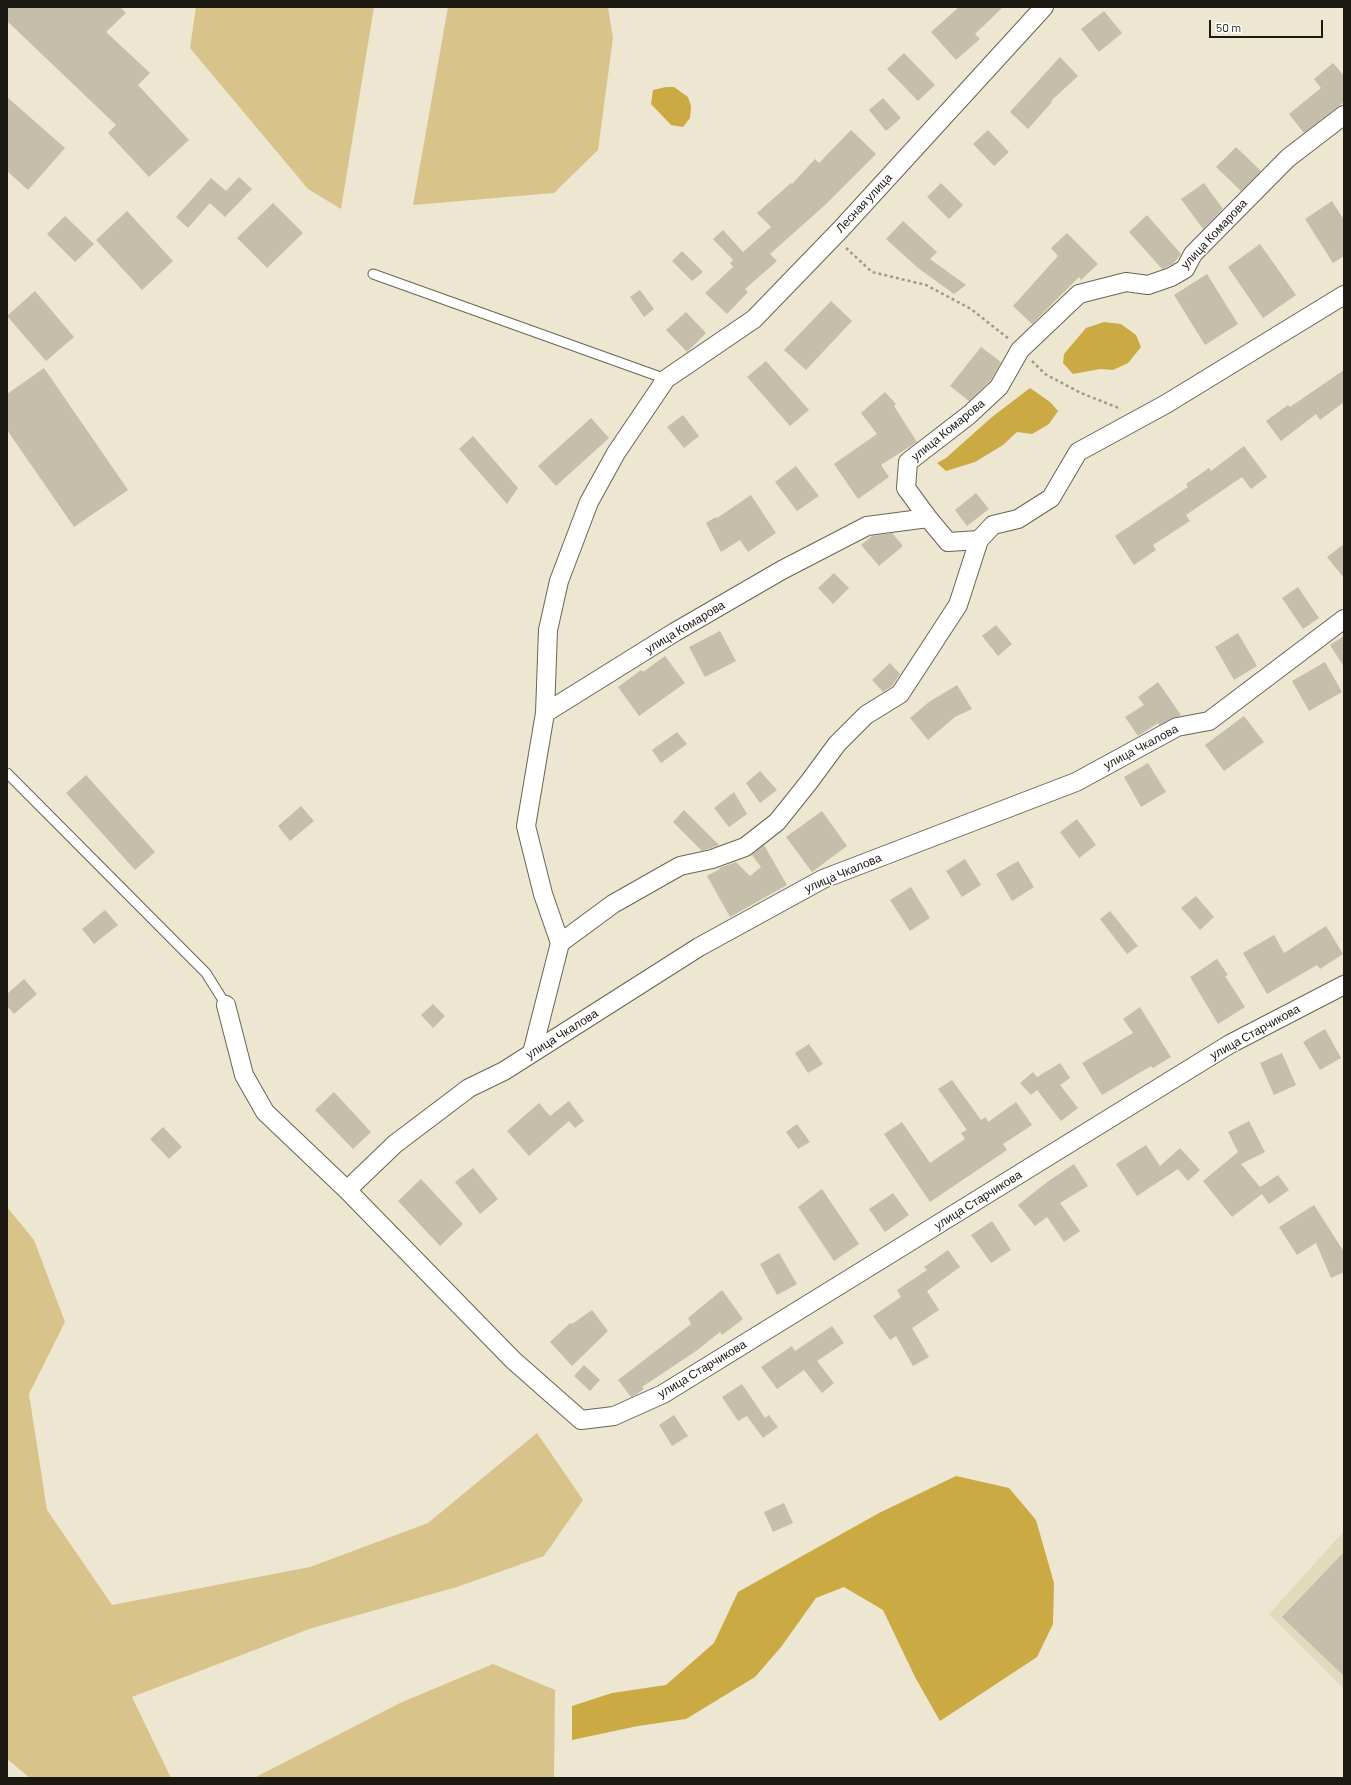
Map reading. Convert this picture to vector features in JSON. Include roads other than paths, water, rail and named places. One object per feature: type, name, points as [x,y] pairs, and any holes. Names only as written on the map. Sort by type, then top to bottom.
[{"type":"street","name":"Лесная улица","points":[[666,379],[754,319],[834,236],[1044,7]]},
{"type":"street","name":"улица Комарова","points":[[545,713],[675,632],[782,570],[867,526],[928,518],[906,488],[908,462],[969,416],[999,387],[1020,350],[1080,294],[1126,282],[1148,285],[1171,277],[1185,269],[1193,254],[1288,158],[1344,115]]},
{"type":"street","points":[[560,943],[613,904],[680,866],[712,859],[745,846],[777,822],[809,782],[836,744],[866,715],[900,694],[958,605],[979,540],[993,525],[1018,519],[1051,498],[1078,452],[1166,404],[1344,295]]},
{"type":"street","points":[[532,1053],[560,943],[543,894],[526,826],[545,713],[548,630],[559,581],[589,502],[616,453],[666,379]]},
{"type":"street","points":[[928,518],[948,542],[979,540]]},
{"type":"street","name":"улица Чкалова","points":[[347,1190],[395,1144],[469,1088],[504,1071],[699,947],[823,879],[1076,782],[1177,726],[1209,721],[1344,619]]},
{"type":"street","name":"улица Старчикова","points":[[226,1006],[244,1075],[265,1112],[347,1190],[513,1360],[581,1420],[614,1416],[663,1394],[1230,1044],[1344,985]]},
{"type":"lane","points":[[373,274],[666,379]]},
{"type":"lane","points":[[7,773],[206,973],[226,1006]]}]
